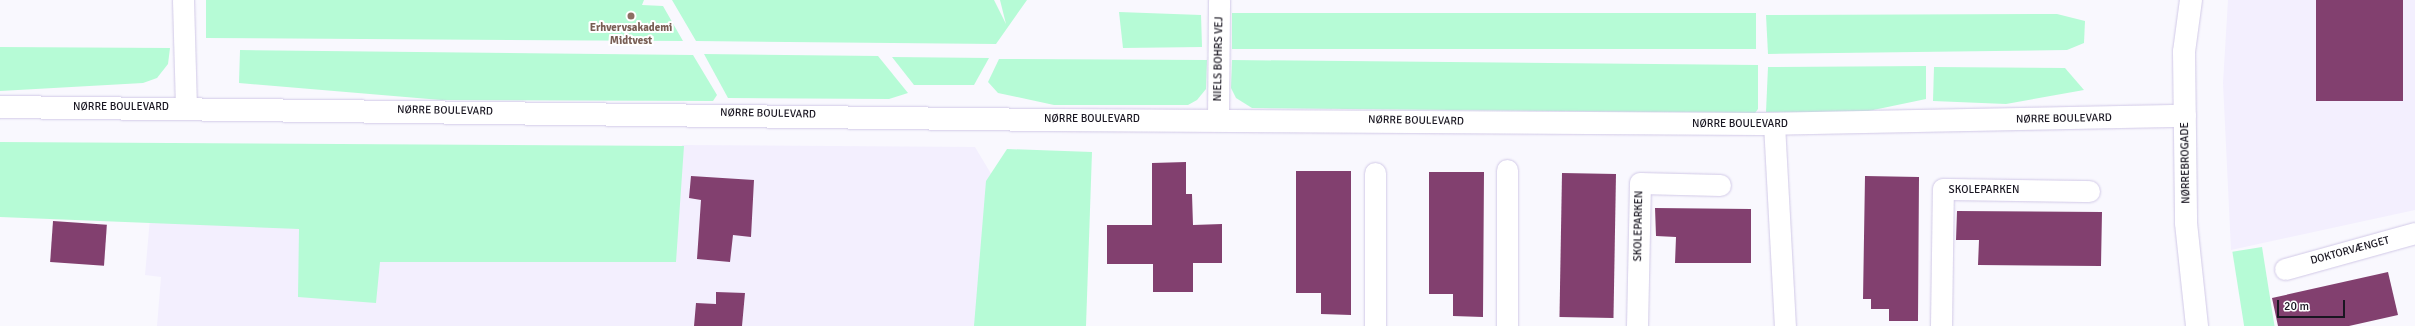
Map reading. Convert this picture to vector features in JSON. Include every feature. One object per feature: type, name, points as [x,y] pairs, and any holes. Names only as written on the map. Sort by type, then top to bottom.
[{"type":"street","points":[[183,0],[186,108]]},
{"type":"street","name":"NIELS BOHRS VEJ","points":[[1218,119],[1220,0]]},
{"type":"street","name":"NØRREBROGADE","points":[[2191,0],[2184,52],[2186,223],[2198,326]]},
{"type":"street","name":"NØRRE BOULEVARD","points":[[0,107],[186,108],[1049,120],[1218,119],[1774,124],[2185,116]]},
{"type":"street","points":[[1774,124],[1785,326]]},
{"type":"street","points":[[1507,170],[1507,326]]},
{"type":"street","points":[[1375,173],[1375,326]]},
{"type":"street","name":"SKOLEPARKEN","points":[[1637,326],[1640,183],[1720,185]]},
{"type":"street","name":"SKOLEPARKEN","points":[[1941,326],[1943,189],[2089,191]]},
{"type":"street","name":"DOKTORVÆNGET","points":[[2285,268],[2415,233]]},
{"type":"shaded area","points":[[2228,0],[2415,0],[2415,210],[2231,250],[2223,83]]},
{"type":"shaded area","points":[[682,145],[975,147],[996,182],[1034,326],[157,326],[161,277],[145,275],[151,207],[678,213]]},
{"type":"green space","points":[[206,0],[644,0],[642,5],[663,6],[683,41],[206,38]]},
{"type":"green space","points":[[672,0],[994,0],[1006,24],[1000,0],[1027,0],[996,44],[696,41]]},
{"type":"green space","points":[[1119,12],[1201,15],[1202,47],[1123,48]]},
{"type":"green space","points":[[1232,13],[1756,13],[1756,49],[1232,49]]},
{"type":"green space","points":[[2057,14],[2085,21],[2084,43],[2067,50],[1768,54],[1766,15]]},
{"type":"green space","points":[[0,47],[170,48],[168,64],[157,78],[143,83],[0,91]]},
{"type":"green space","points":[[240,50],[693,55],[717,95],[713,101],[441,100],[239,83]]},
{"type":"green space","points":[[704,54],[878,56],[908,93],[889,99],[728,98]]},
{"type":"green space","points":[[892,57],[989,58],[974,85],[914,85]]},
{"type":"green space","points":[[999,59],[1207,60],[1206,89],[1197,100],[1188,105],[1054,105],[998,93],[988,82]]},
{"type":"green space","points":[[1232,60],[1758,65],[1758,109],[1755,113],[1252,108],[1236,98],[1231,88]]},
{"type":"green space","points":[[1926,66],[1926,99],[1854,114],[1766,112],[1768,67]]},
{"type":"green space","points":[[1934,67],[2065,68],[2084,90],[2006,104],[1933,101]]},
{"type":"green space","points":[[0,142],[684,146],[676,262],[380,262],[376,303],[298,297],[299,229],[0,217]]},
{"type":"green space","points":[[1007,149],[1092,152],[1086,326],[974,326],[986,181]]},
{"type":"green space","points":[[2262,247],[2275,326],[2244,326],[2232,252]]},
{"type":"building","points":[[2316,0],[2403,0],[2403,101],[2316,101]]},
{"type":"building","points":[[1186,162],[1186,194],[1192,194],[1193,225],[1222,224],[1222,263],[1193,263],[1193,292],[1153,292],[1153,264],[1107,264],[1107,225],[1152,225],[1152,163]]},
{"type":"building","points":[[1296,171],[1351,171],[1351,315],[1321,314],[1321,293],[1296,293]]},
{"type":"building","points":[[1429,172],[1484,172],[1483,317],[1453,316],[1453,294],[1429,294]]},
{"type":"building","points":[[1562,173],[1616,174],[1613,318],[1559,317]]},
{"type":"building","points":[[691,176],[754,180],[751,237],[733,235],[730,262],[697,259],[701,200],[689,198]]},
{"type":"building","points":[[1865,176],[1919,177],[1918,321],[1889,321],[1889,309],[1871,309],[1871,299],[1863,299]]},
{"type":"building","points":[[1655,208],[1751,209],[1751,263],[1675,263],[1676,237],[1656,236]]},
{"type":"building","points":[[1957,211],[2102,212],[2101,266],[1978,265],[1979,240],[1956,240]]},
{"type":"building","points":[[53,221],[107,225],[104,266],[50,262]]},
{"type":"building","points":[[2388,272],[2398,315],[2349,326],[2278,326],[2272,298]]},
{"type":"building","points":[[716,292],[745,293],[742,326],[694,326],[696,303],[716,304]]},
{"type":"place","name":"Erhvervsakademi Midtvest","points":[[631,16]]}]
